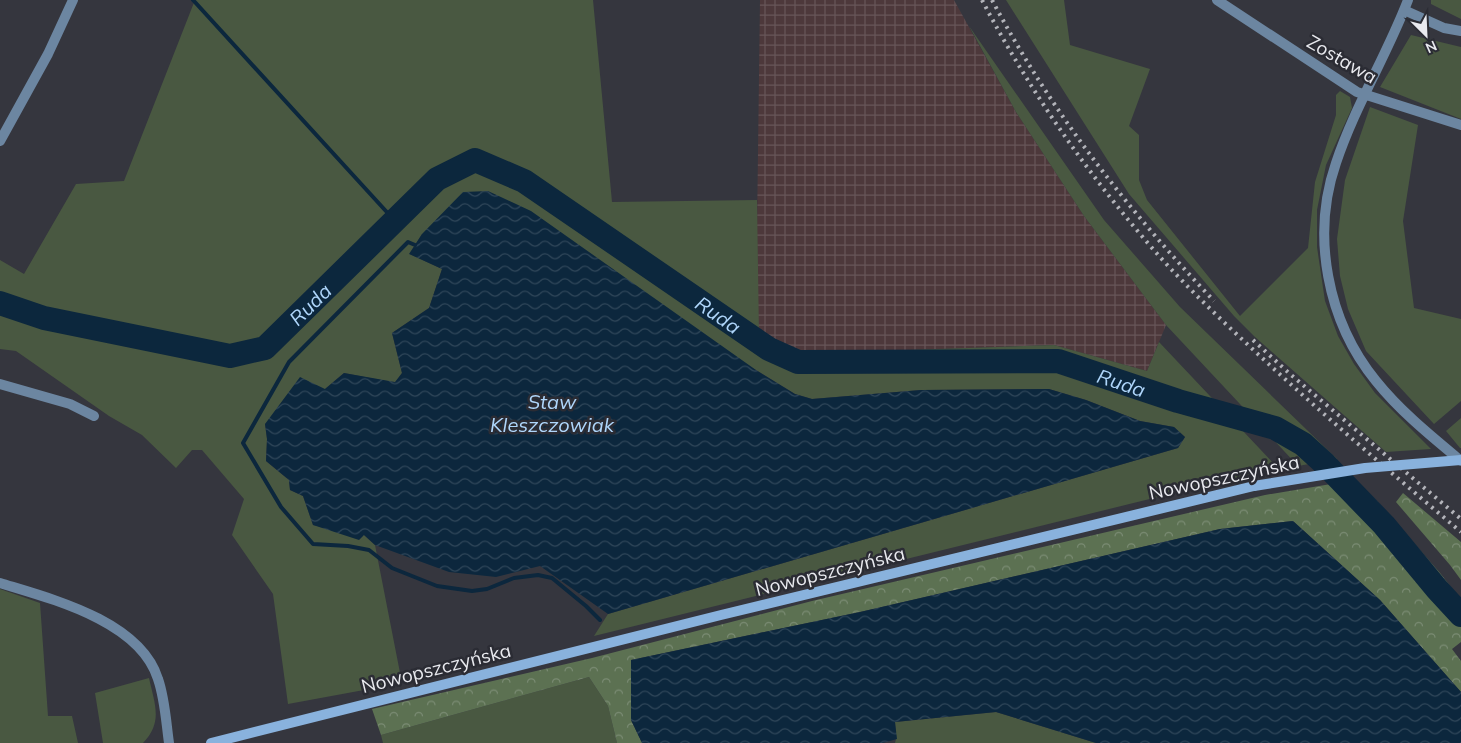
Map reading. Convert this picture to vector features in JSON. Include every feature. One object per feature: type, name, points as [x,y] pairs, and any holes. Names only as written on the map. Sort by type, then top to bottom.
[{"type":"main road","name":"Nowopszczyńska","points":[[212,743],[711,618],[1254,486],[1365,468],[1461,461]]},
{"type":"street","points":[[0,141],[48,54],[73,0]]},
{"type":"street","name":"Zostawa","points":[[1217,0],[1347,86],[1364,94],[1461,125]]},
{"type":"street","points":[[1408,0],[1364,94],[1335,165],[1326,206],[1324,244],[1333,297],[1347,336],[1362,361],[1373,377],[1406,414],[1461,461]]},
{"type":"street","points":[[1404,10],[1444,28],[1461,31]]},
{"type":"street","points":[[0,384],[70,404],[94,416]]},
{"type":"street","points":[[0,583],[44,596],[92,615],[118,630],[143,652],[152,665],[158,679],[170,743]]},
{"type":"shaded area","points":[[760,0],[954,0],[1016,112],[1084,216],[1166,325],[1147,371],[1054,345],[796,354],[758,335],[757,229]]},
{"type":"green space","points":[[195,0],[593,0],[612,202],[757,200],[759,335],[796,354],[1054,345],[1147,371],[1159,342],[1276,466],[1247,475],[594,636],[608,614],[1178,448],[1185,437],[1174,427],[1140,421],[1086,400],[1049,389],[921,390],[812,399],[795,394],[756,370],[422,234],[410,254],[442,269],[429,308],[392,333],[402,373],[395,383],[344,373],[325,389],[265,424],[267,439],[266,461],[289,480],[290,490],[303,496],[313,525],[364,535],[375,545],[402,683],[288,704],[273,594],[232,535],[244,499],[202,450],[192,450],[176,468],[142,435],[109,416],[16,351],[0,349],[0,260],[24,274],[76,184],[124,181]]},
{"type":"green space","points":[[1006,0],[1064,0],[1070,45],[1150,69],[1129,126],[1139,135],[1139,180],[1147,200],[1240,316],[1308,248],[1315,182],[1336,115],[1336,95],[1340,91],[1350,97],[1352,108],[1326,165],[1317,210],[1317,247],[1325,301],[1338,336],[1354,364],[1375,393],[1431,449],[1386,452],[1255,337],[1234,316],[1129,194]]},
{"type":"green space","points":[[1431,0],[1461,0],[1461,19],[1431,4]]},
{"type":"green space","points":[[969,26],[1104,220],[1180,307],[1337,459],[1298,466],[1166,325],[1084,216],[1016,112]]},
{"type":"green space","points":[[1411,35],[1461,47],[1461,119],[1380,87]]},
{"type":"green space","points":[[1370,107],[1418,125],[1403,221],[1414,308],[1461,319],[1461,401],[1434,424],[1366,351],[1348,309],[1340,276],[1337,239],[1345,180]]},
{"type":"green space","points":[[1461,418],[1461,448],[1460,448],[1446,431]]},
{"type":"green space","points":[[1355,480],[1377,501],[1461,600],[1461,642],[1452,649],[1461,661],[1461,692],[1380,600],[1293,521],[1220,529],[860,612],[631,660],[631,720],[642,743],[617,743],[608,706],[589,677],[381,735],[372,709],[592,658],[812,601],[1265,495]]},
{"type":"green space","points":[[1403,493],[1461,542],[1461,580],[1396,502]]},
{"type":"green space","points":[[0,589],[40,603],[48,716],[72,716],[78,743],[0,743]]},
{"type":"green space","points":[[589,677],[608,706],[617,743],[383,743],[381,735]]},
{"type":"green space","points":[[149,678],[156,713],[153,728],[149,735],[143,743],[103,743],[95,693]]},
{"type":"green space","points":[[996,712],[1096,743],[895,743],[895,722]]},
{"type":"water","name":"Staw Kleszczowiak","points":[[488,191],[531,211],[756,370],[795,394],[812,399],[921,390],[1049,389],[1086,400],[1140,421],[1174,427],[1185,437],[1178,448],[608,614],[540,566],[496,577],[449,572],[375,545],[364,535],[359,540],[313,525],[303,496],[290,490],[289,480],[266,461],[267,439],[265,424],[300,377],[325,389],[344,373],[395,382],[402,373],[392,333],[429,308],[442,269],[409,254],[422,234],[463,192]]},
{"type":"water","points":[[1293,521],[1380,600],[1461,692],[1461,743],[1096,743],[996,712],[895,722],[897,739],[883,743],[642,743],[631,720],[631,660],[860,612],[1220,529]]},
{"type":"waterway","points":[[193,0],[395,221]]},
{"type":"waterway","name":"Ruda","points":[[0,303],[44,318],[230,356],[265,348],[437,179],[475,160],[524,181],[769,349],[798,362],[1058,361],[1178,401],[1275,428],[1303,444],[1325,464],[1384,525],[1461,615]]},
{"type":"waterway","points":[[415,245],[408,242],[289,362],[243,443],[281,507],[313,544],[348,546],[369,550],[392,568],[437,586],[472,591],[487,589],[514,578],[538,575],[552,578],[600,620]]},
{"type":"railway","points":[[982,0],[1020,68],[1063,134],[1110,197],[1160,257],[1202,301],[1271,367],[1461,532]]},
{"type":"railway","points":[[992,0],[1040,82],[1093,158],[1151,231],[1214,301]]},
{"type":"railway","points":[[1253,340],[1290,374],[1461,519]]}]
